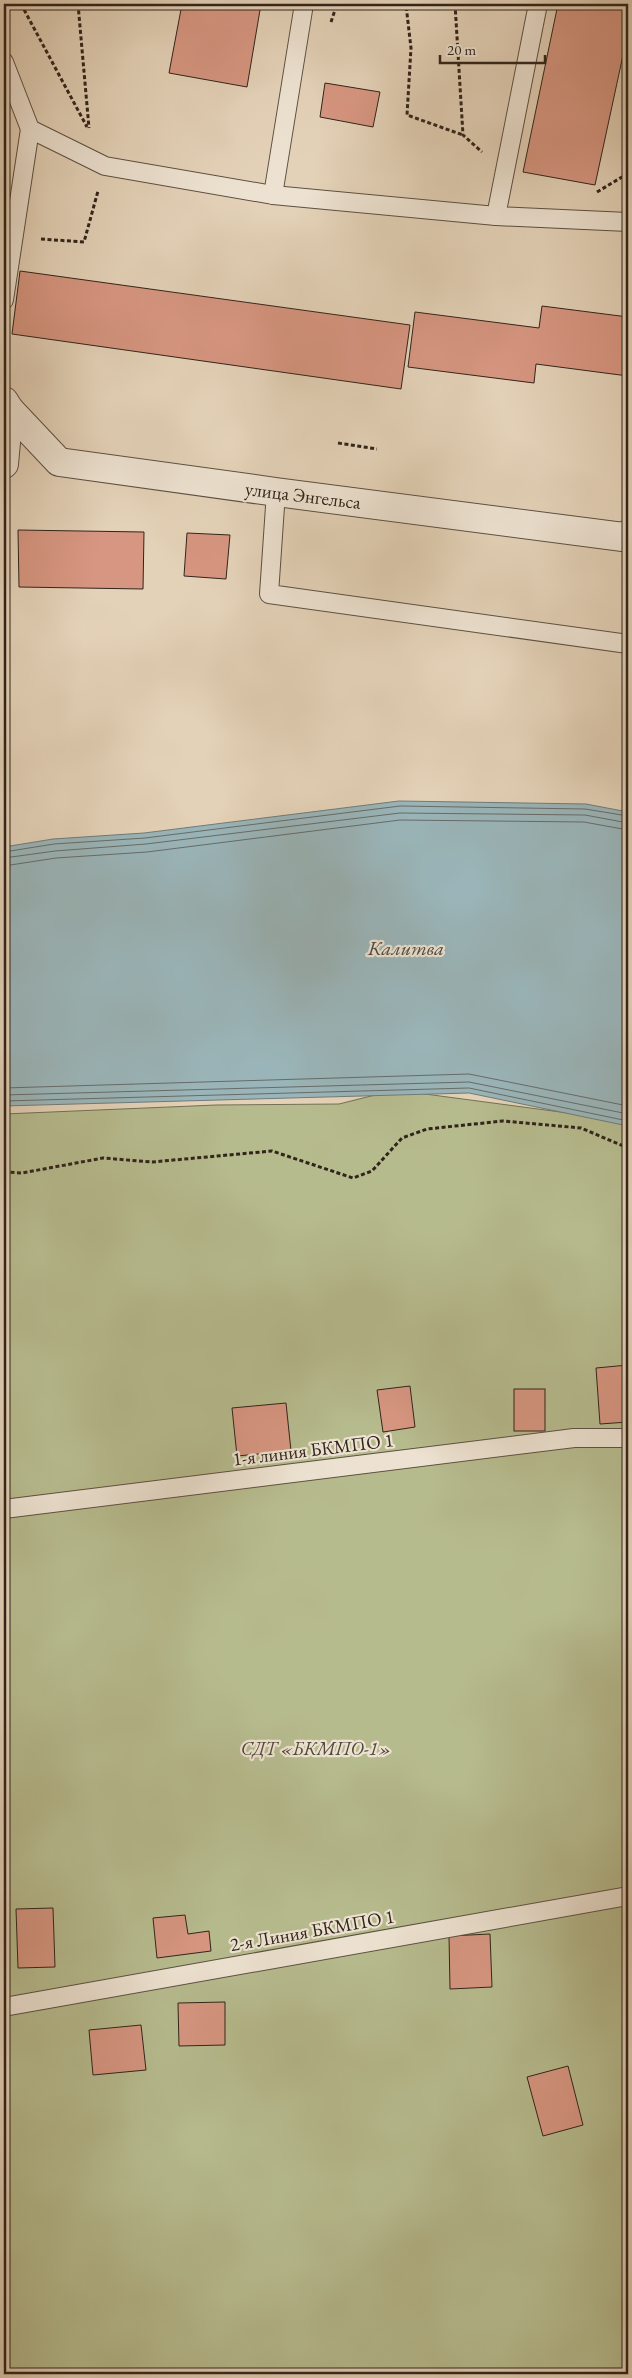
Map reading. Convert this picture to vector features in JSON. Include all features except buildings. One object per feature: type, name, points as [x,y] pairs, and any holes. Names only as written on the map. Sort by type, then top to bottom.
[{"type":"street","points":[[4,464],[6,405]]},
{"type":"street","name":"улица Энгельса","points":[[6,405],[59,462],[622,537],[628,534]]},
{"type":"lane","points":[[273,195],[304,4]]},
{"type":"lane","points":[[496,216],[538,4]]},
{"type":"lane","points":[[4,62],[30,129],[4,300]]},
{"type":"lane","points":[[30,129],[104,166],[273,195],[496,216],[628,222]]},
{"type":"lane","points":[[276,492],[269,594],[628,644]]},
{"type":"lane","name":"1-я линия БКМПО 1","points":[[4,1508],[574,1438],[628,1438]]},
{"type":"lane","name":"2-я Линия БКМПО 1","points":[[4,2007],[628,1896]]},
{"type":"path","points":[[21,4],[89,131],[78,4]]},
{"type":"path","points":[[395,4],[406,5],[411,48],[407,115],[463,135],[504,173]]},
{"type":"path","points":[[455,4],[463,135]]},
{"type":"path","points":[[14,237],[84,242],[104,166]]},
{"type":"path","points":[[592,195],[622,177],[628,166]]},
{"type":"path","points":[[338,443],[377,449]]},
{"type":"path","points":[[4,1172],[22,1173],[103,1158],[152,1162],[272,1152],[353,1178],[372,1171],[402,1138],[427,1129],[503,1121],[581,1128],[628,1148]]},
{"type":"green space","name":"СДТ «БКМПО-1»","points":[[395,1090],[628,1121],[628,2374],[4,2374],[4,1114],[216,1105],[339,1104]]},
{"type":"water","name":"Калитва","points":[[399,801],[586,804],[628,812],[628,1126],[469,1093],[4,1106],[4,847],[53,839],[144,833]]}]
